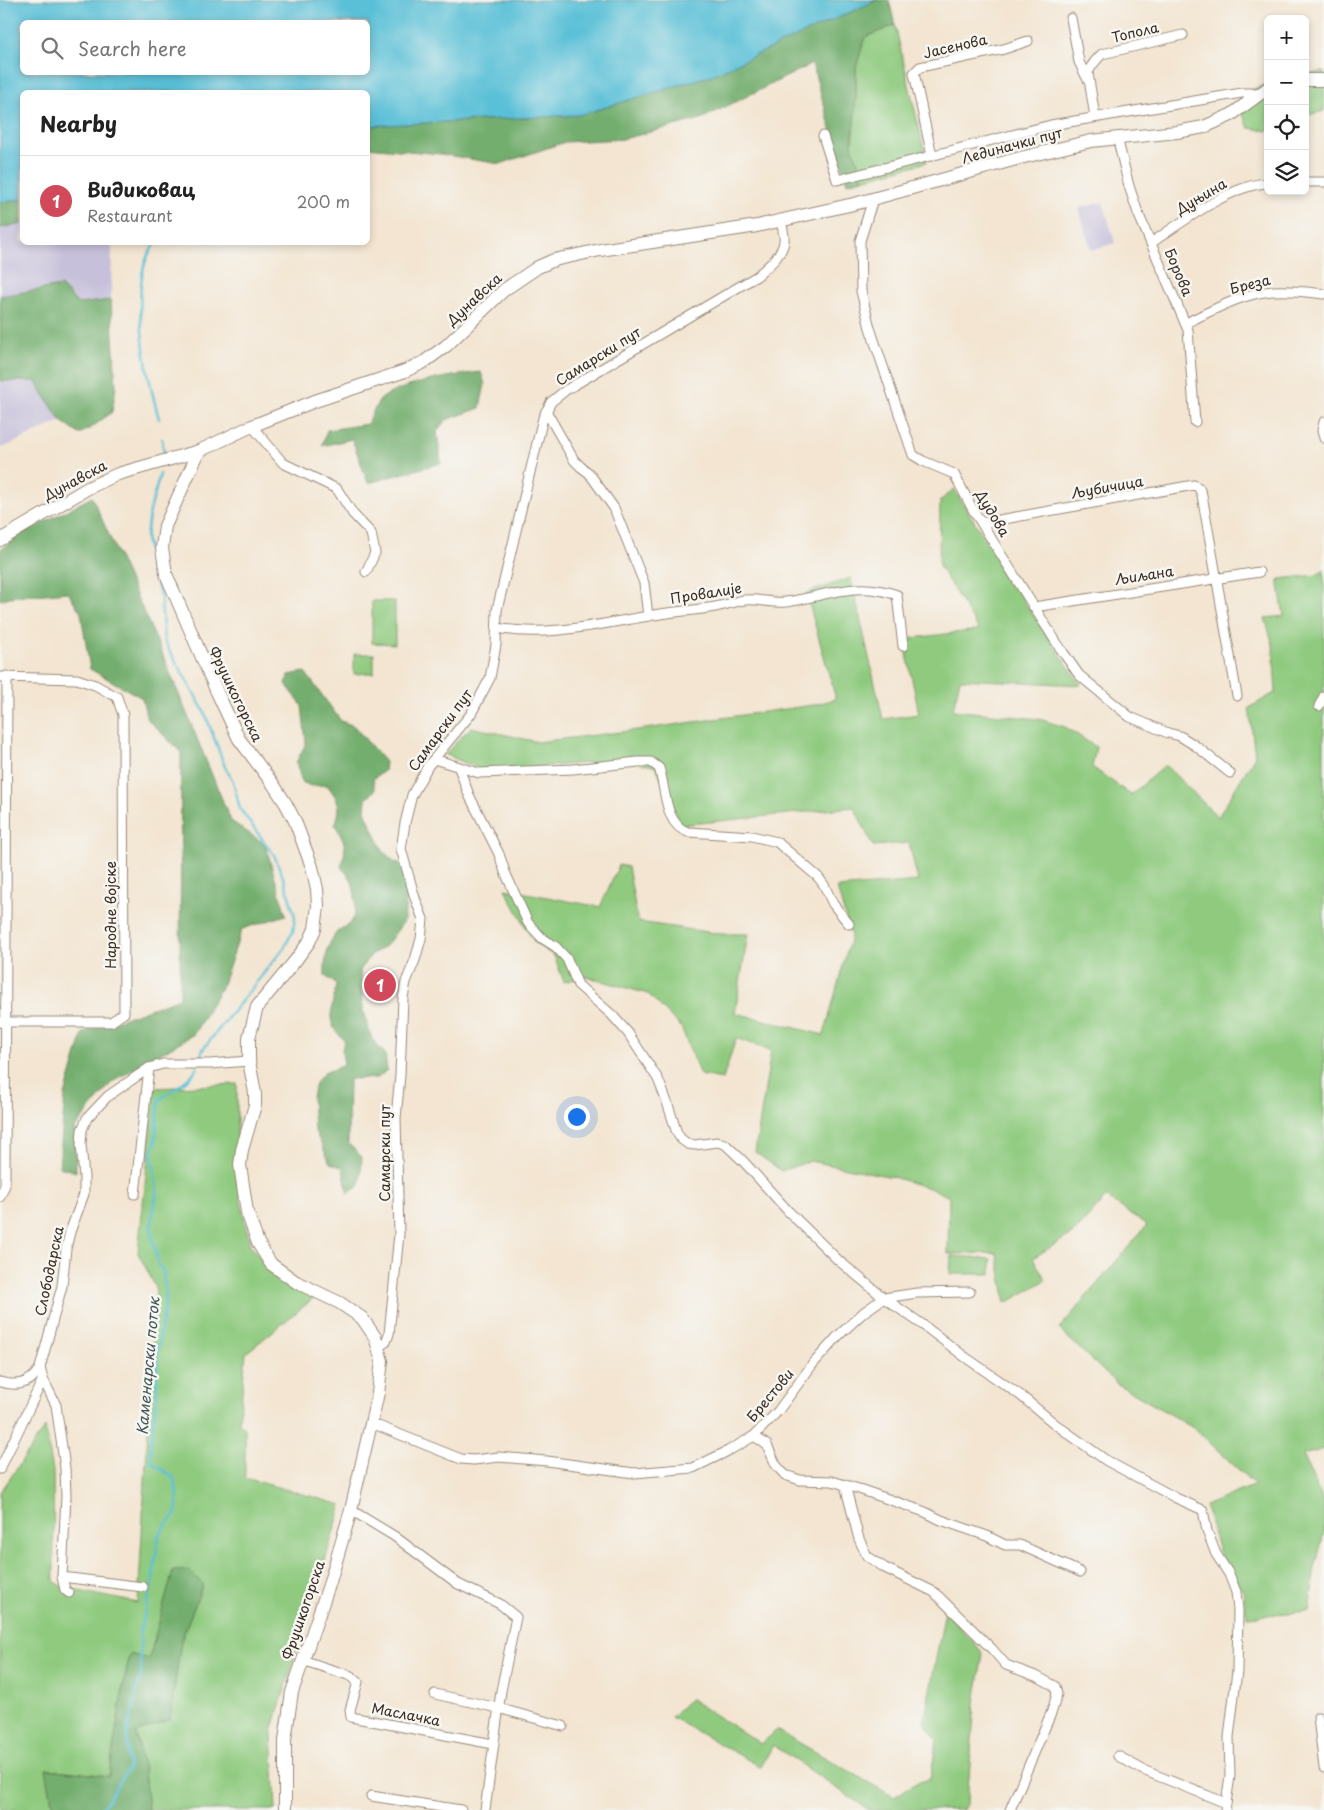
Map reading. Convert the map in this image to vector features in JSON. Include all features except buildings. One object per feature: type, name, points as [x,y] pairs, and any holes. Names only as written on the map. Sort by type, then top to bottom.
[{"type":"street","points":[[1071,18],[1079,62],[1088,80],[1096,117]]},
{"type":"street","name":"Топола","points":[[1088,80],[1090,66],[1102,54],[1183,35]]},
{"type":"street","name":"Јасенова","points":[[932,156],[914,73],[916,70],[920,67],[1004,49],[1028,41]]},
{"type":"street","points":[[1309,80],[1324,80]]},
{"type":"street","points":[[823,136],[837,180],[1051,125],[1263,91]]},
{"type":"street","name":"Лединачки пут","points":[[757,226],[873,198],[1062,147],[1117,137],[1178,132],[1204,127],[1225,118],[1263,91]]},
{"type":"street","name":"Борова","points":[[1117,137],[1129,186],[1188,330],[1195,422]]},
{"type":"street","name":"Дуњина","points":[[1151,243],[1202,210],[1241,188],[1264,182]]},
{"type":"street","points":[[1309,182],[1324,182]]},
{"type":"street","name":"Дудова","points":[[873,198],[860,241],[861,291],[870,328],[913,455],[954,474],[982,523],[1079,676],[1130,717],[1180,736],[1230,773]]},
{"type":"street","name":"Самарски пут","points":[[379,1346],[386,1342],[389,1334],[398,1234],[396,1118],[403,998],[423,927],[423,919],[401,849],[405,823],[412,794],[434,759],[471,714],[490,678],[494,662],[497,610],[546,411],[551,402],[566,390],[757,276],[775,258],[784,241],[781,221]]},
{"type":"street","name":"Дунавска","points":[[0,540],[93,484],[130,470],[199,451],[252,426],[315,401],[405,371],[424,362],[446,346],[504,290],[532,271],[554,260],[600,250],[757,226]]},
{"type":"street","name":"Бреза","points":[[1186,323],[1222,306],[1260,293],[1286,291],[1324,294]]},
{"type":"street","points":[[546,411],[574,460],[580,468],[589,473],[614,508],[644,583],[648,616]]},
{"type":"street","points":[[1324,422],[1322,431],[1324,438]]},
{"type":"street","points":[[252,426],[283,463],[337,489],[354,514],[371,533],[375,553],[366,572]]},
{"type":"street","name":"Фрушкогорска","points":[[199,451],[164,526],[162,548],[166,574],[239,739],[273,784],[295,821],[309,859],[317,889],[318,906],[315,930],[300,954],[257,1007],[249,1038],[249,1061],[255,1105],[242,1150],[240,1165],[247,1212],[264,1254],[279,1271],[296,1282],[352,1310],[362,1318],[379,1346],[382,1361],[371,1423],[351,1510],[329,1585],[292,1692],[287,1720],[284,1760],[285,1810]]},
{"type":"street","points":[[176,458],[185,482]]},
{"type":"street","name":"Љубичица","points":[[982,523],[1194,485],[1199,488],[1202,495],[1216,578]]},
{"type":"street","name":"Љиљана","points":[[1034,607],[1259,572]]},
{"type":"street","points":[[1216,578],[1237,696]]},
{"type":"street","name":"Провалије","points":[[496,628],[512,631],[529,631],[586,627],[716,607],[746,600],[785,602],[853,588],[898,595],[903,646]]},
{"type":"street","points":[[0,1197],[5,1185],[3,1022],[4,677]]},
{"type":"street","name":"Народне војске","points":[[3,1022],[111,1022],[124,1013],[123,715],[117,697],[95,685],[78,680],[4,677]]},
{"type":"street","points":[[1319,706],[1324,696]]},
{"type":"street","points":[[434,759],[479,773],[496,774],[574,769],[623,762],[651,762],[659,768],[671,817],[678,828],[688,832],[752,836],[777,842],[818,877],[834,904],[849,924]]},
{"type":"street","points":[[460,768],[470,795],[496,847],[528,923],[542,938],[556,947],[566,959],[578,985],[612,1015],[628,1033],[658,1079],[677,1133],[681,1139],[688,1144],[695,1145],[718,1142],[725,1144],[744,1162],[788,1211],[838,1260],[884,1298],[964,1357],[1020,1394],[1055,1424],[1107,1461],[1168,1494],[1203,1510],[1207,1530],[1216,1554],[1229,1574],[1236,1592],[1238,1610],[1237,1671],[1229,1737],[1230,1776],[1225,1807],[1143,1770],[1118,1756]]},
{"type":"street","name":"Слободарска","points":[[69,1593],[65,1590],[62,1577],[66,1496],[65,1468],[56,1405],[42,1379],[40,1368],[62,1286],[70,1232],[84,1194],[82,1130],[87,1118],[101,1103],[132,1078],[149,1068],[163,1064],[210,1064],[249,1061]]},
{"type":"street","points":[[135,1194],[149,1068]]},
{"type":"street","name":"Брестови","points":[[371,1423],[461,1459],[509,1458],[547,1461],[634,1473],[693,1468],[754,1436],[778,1411],[812,1365],[838,1336],[864,1312],[884,1298],[917,1293],[970,1292]]},
{"type":"street","points":[[0,1382],[10,1385],[20,1384],[30,1380],[40,1368]]},
{"type":"street","points":[[0,1469],[42,1379]]},
{"type":"street","points":[[754,1436],[767,1445],[776,1465],[785,1475],[800,1480],[832,1481],[845,1485],[925,1512],[1005,1545],[1020,1545],[1080,1572]]},
{"type":"street","points":[[845,1485],[859,1539],[867,1556],[886,1568],[934,1592],[1006,1665],[1038,1677],[1055,1686],[1057,1694],[1052,1711],[1010,1810]]},
{"type":"street","points":[[351,1510],[394,1536],[458,1584],[500,1604],[516,1617],[498,1708],[485,1810]]},
{"type":"street","points":[[62,1577],[143,1588]]},
{"type":"street","name":"Маслачка","points":[[302,1660],[351,1676],[358,1682],[350,1710],[351,1717],[493,1744]]},
{"type":"street","points":[[435,1694],[498,1708],[563,1726]]},
{"type":"street","points":[[1318,1717],[1324,1768]]},
{"type":"street","points":[[371,1796],[461,1810]]},
{"type":"shaded area","points":[[1103,202],[1115,243],[1091,250],[1079,208]]},
{"type":"shaded area","points":[[20,224],[20,245],[112,245],[111,300],[77,304],[61,286],[0,296],[0,228]]},
{"type":"shaded area","points":[[0,381],[35,381],[61,421],[0,449]]},
{"type":"green space","points":[[877,0],[889,0],[895,25],[865,37],[856,68],[856,100],[852,145],[863,179],[847,183],[812,64],[701,119],[623,139],[565,142],[500,164],[440,154],[370,147],[370,126],[580,115],[712,75]]},
{"type":"green space","points":[[895,25],[927,162],[863,179],[852,145],[856,100],[856,68],[865,37]]},
{"type":"green space","points":[[1324,72],[1324,111],[1309,115],[1309,105],[1309,74]]},
{"type":"green space","points":[[1264,85],[1264,130],[1249,128],[1242,113],[1253,89]]},
{"type":"green space","points":[[20,199],[20,224],[0,228],[0,203]]},
{"type":"green space","points":[[61,286],[78,304],[111,300],[116,387],[112,412],[91,428],[79,434],[61,421],[35,381],[0,381],[0,296]]},
{"type":"green space","points":[[481,372],[485,384],[480,408],[446,420],[437,431],[441,463],[368,483],[352,439],[322,446],[327,430],[367,424],[378,402],[389,394],[414,384]]},
{"type":"green space","points":[[954,489],[1023,600],[1081,685],[960,679],[953,710],[1039,719],[1065,727],[1096,747],[1092,767],[1131,795],[1165,765],[1218,817],[1255,756],[1249,708],[1276,692],[1273,645],[1265,618],[1284,616],[1279,579],[1317,575],[1324,569],[1324,1449],[1303,1455],[1324,1504],[1324,1532],[1315,1568],[1309,1611],[1247,1617],[1243,1591],[1220,1554],[1205,1506],[1255,1485],[1195,1429],[1116,1383],[1059,1329],[1147,1225],[1106,1197],[1075,1232],[1033,1258],[1046,1280],[1006,1303],[997,1253],[948,1254],[949,1197],[935,1190],[893,1177],[810,1161],[781,1171],[755,1152],[771,1051],[736,1038],[723,1079],[700,1075],[681,1027],[648,994],[585,976],[564,982],[554,956],[534,942],[505,889],[600,907],[619,865],[628,867],[638,922],[722,934],[748,934],[735,1013],[824,1035],[851,936],[837,888],[918,881],[909,843],[873,846],[854,807],[681,825],[656,767],[627,760],[483,771],[445,754],[471,727],[538,742],[813,705],[836,699],[806,593],[851,578],[883,719],[919,714],[904,639],[979,630],[939,566],[940,501]]},
{"type":"green space","points":[[92,497],[159,646],[231,821],[265,844],[286,915],[242,929],[223,984],[194,1034],[112,1082],[75,1128],[76,1172],[59,1167],[65,1095],[83,1033],[180,998],[181,752],[147,719],[142,698],[90,669],[81,613],[68,592],[10,597],[0,600],[0,550],[20,535]]},
{"type":"green space","points":[[372,601],[395,601],[395,644],[372,643]]},
{"type":"green space","points":[[354,654],[374,654],[374,673],[354,674]]},
{"type":"green space","points":[[305,672],[341,721],[354,726],[385,762],[384,771],[373,779],[375,790],[366,800],[365,811],[383,851],[395,862],[402,864],[410,899],[406,901],[404,921],[386,946],[374,953],[360,971],[363,1011],[372,1039],[385,1054],[387,1070],[378,1078],[349,1079],[348,1143],[362,1157],[360,1185],[348,1194],[343,1168],[330,1163],[314,1129],[312,1097],[315,1083],[324,1073],[344,1065],[342,1051],[344,1040],[335,1030],[331,1018],[336,984],[325,976],[325,965],[327,953],[334,936],[350,923],[354,917],[355,900],[351,879],[341,867],[345,850],[335,825],[339,808],[337,800],[327,785],[311,786],[302,782],[296,763],[306,743],[302,706],[286,684],[289,675]]},
{"type":"green space","points":[[237,1084],[237,1182],[250,1245],[273,1272],[314,1298],[246,1353],[239,1422],[245,1429],[245,1478],[342,1505],[272,1731],[276,1810],[148,1810],[144,1771],[136,1733],[170,1719],[181,1641],[203,1584],[173,1571],[149,1659],[130,1654],[109,1776],[47,1769],[51,1798],[56,1810],[0,1810],[0,1493],[45,1427],[53,1471],[54,1581],[64,1588],[138,1603],[156,1288],[138,1253],[155,1088]]},
{"type":"green space","points":[[951,1256],[991,1259],[991,1274],[950,1274]]},
{"type":"green space","points":[[189,1570],[203,1584],[181,1641],[170,1719],[136,1733],[144,1771],[148,1810],[56,1810],[51,1798],[46,1769],[109,1776],[130,1654],[149,1659],[173,1571]]},
{"type":"green space","points":[[945,1611],[983,1653],[975,1703],[967,1802],[963,1810],[869,1810],[773,1745],[761,1767],[671,1717],[690,1699],[761,1744],[777,1730],[894,1797],[916,1783],[930,1779],[937,1740],[924,1722]]},
{"type":"water","points":[[0,0],[877,0],[712,75],[580,115],[370,126],[370,90],[20,90],[20,199],[0,203]]},
{"type":"waterway","name":"Каменарски поток","points":[[155,245],[147,257],[142,277],[140,301],[149,379],[159,419]]},
{"type":"waterway","name":"Каменарски поток","points":[[162,439],[164,452]]},
{"type":"waterway","name":"Каменарски поток","points":[[160,474],[149,514],[146,538],[161,600],[164,641],[204,711],[225,767],[233,781],[240,809],[274,855],[285,882],[295,917],[293,931],[284,948],[203,1049],[199,1062]]},
{"type":"waterway","name":"Каменарски поток","points":[[101,1810],[129,1768],[127,1733],[141,1675],[140,1630],[152,1585],[159,1534],[176,1513],[178,1495],[173,1477],[151,1462],[151,1442],[157,1395],[157,1355],[166,1297],[163,1271],[158,1263],[151,1229],[157,1191],[151,1151],[155,1145],[159,1100],[191,1076],[197,1067]]},
{"type":"place","name":"Видиковац","points":[[380,985]]}]
